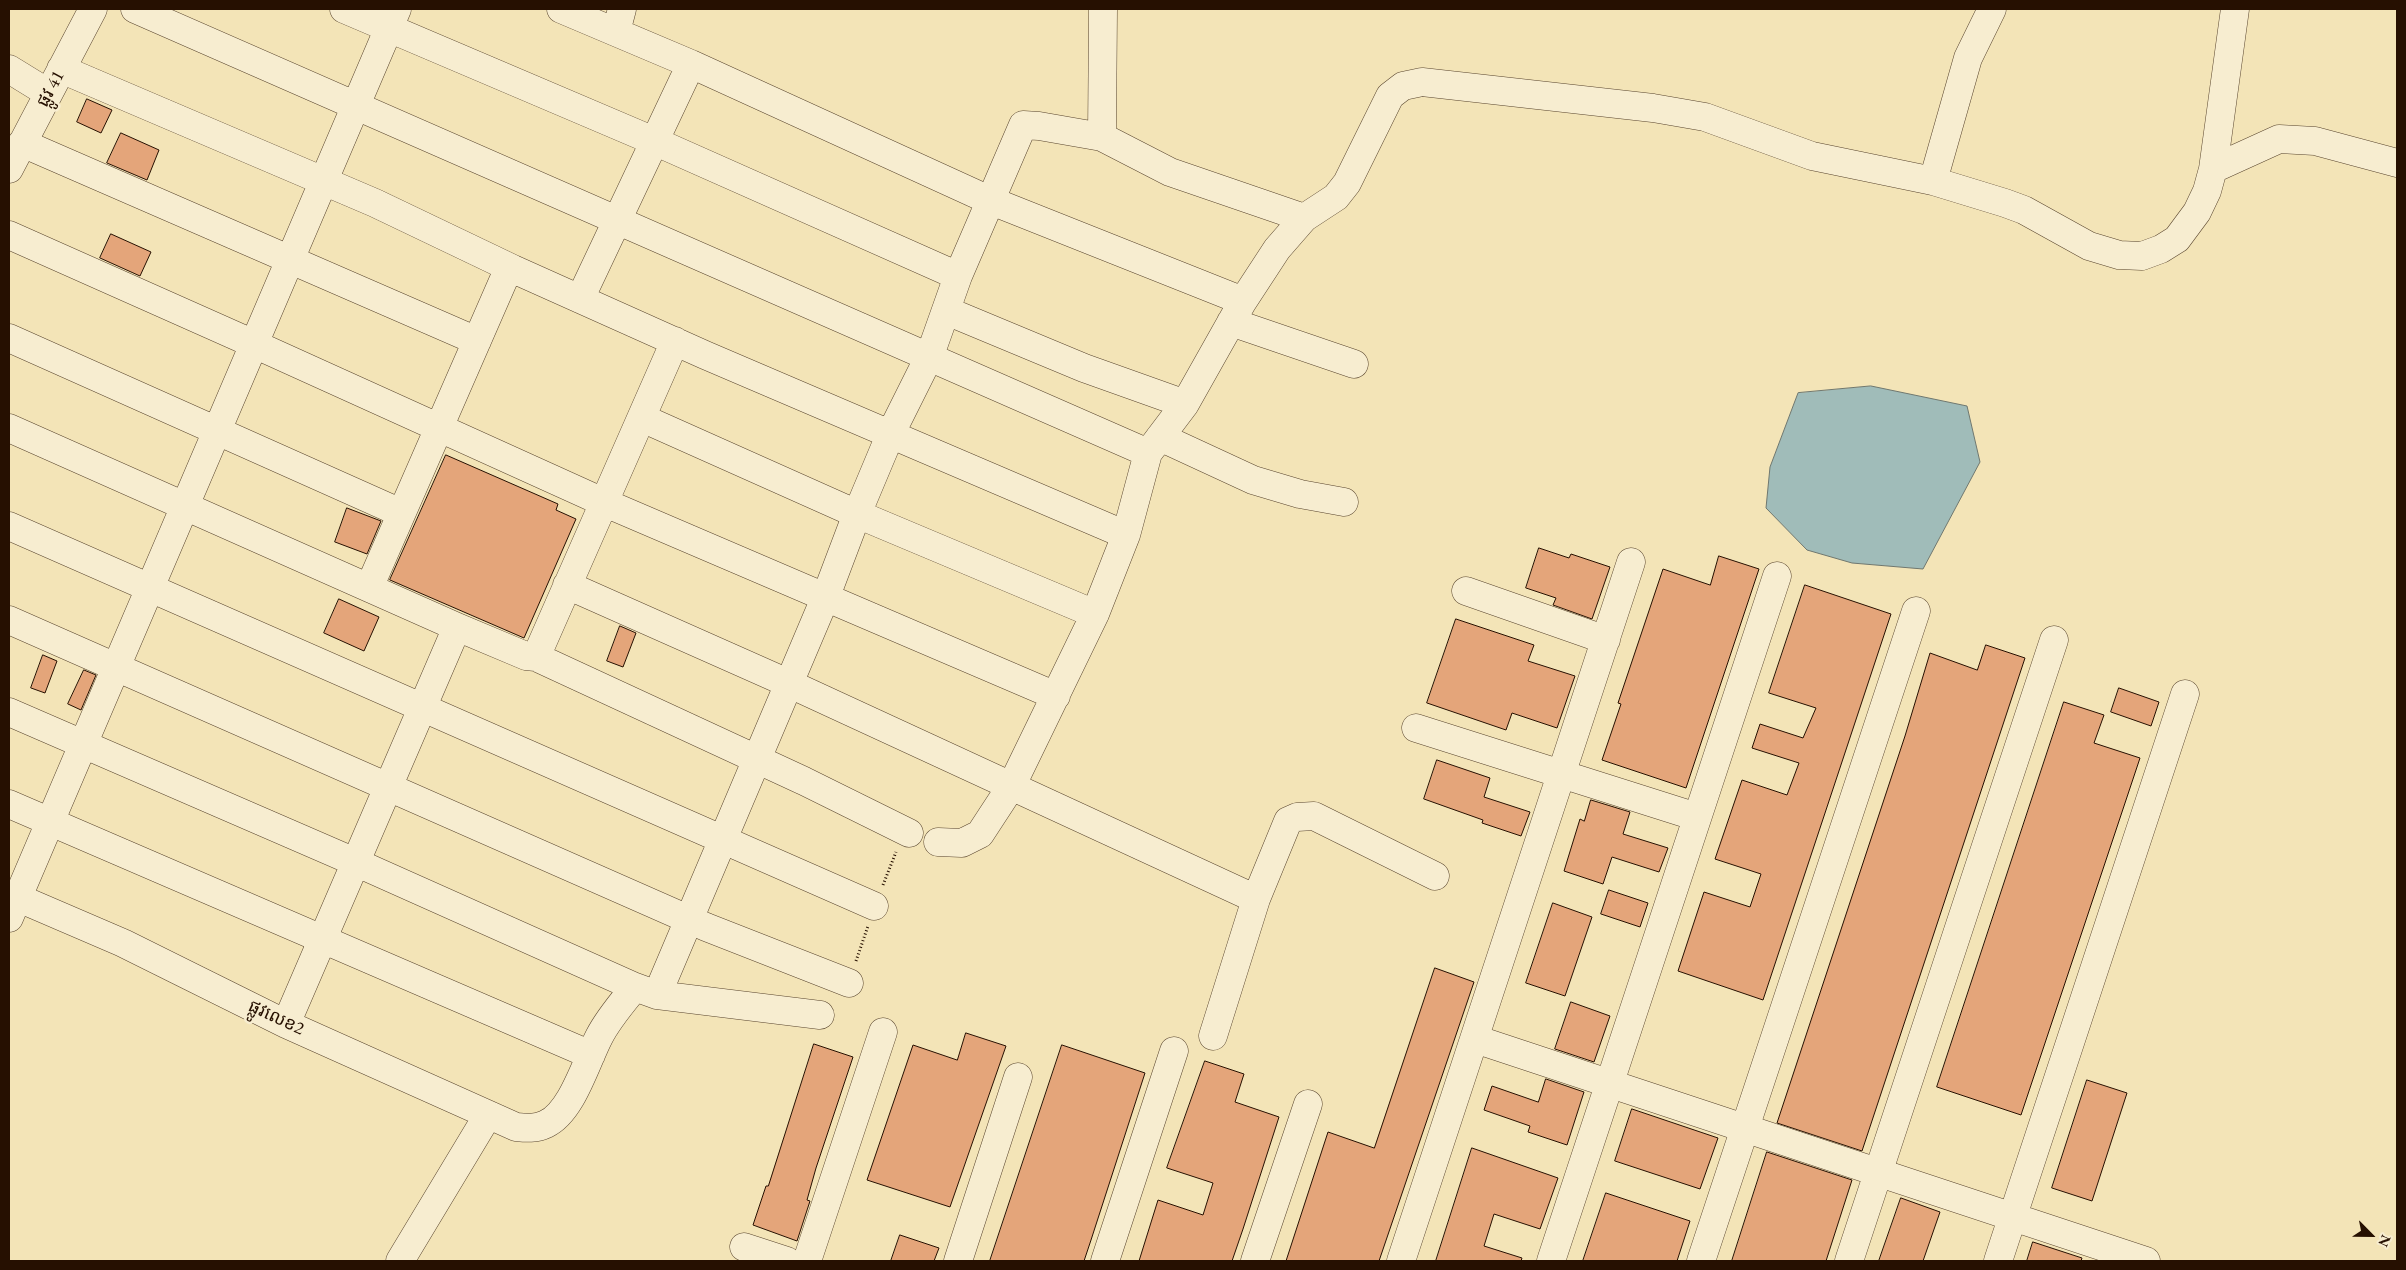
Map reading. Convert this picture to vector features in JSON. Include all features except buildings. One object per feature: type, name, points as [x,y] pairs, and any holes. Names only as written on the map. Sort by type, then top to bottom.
[{"type":"street","name":"ផ្លូវ 41","points":[[9,169],[92,9]]},
{"type":"street","points":[[135,9],[930,356],[1154,445],[1253,480],[1300,494],[1344,502]]},
{"type":"street","points":[[344,9],[393,18],[654,141],[958,276]]},
{"type":"street","points":[[561,9],[619,20],[691,64],[1354,364]]},
{"type":"street","points":[[1102,137],[1103,9]]},
{"type":"street","points":[[1933,181],[1968,58],[1992,9]]},
{"type":"street","points":[[938,842],[962,843],[980,834],[1012,785],[1094,614],[1126,534],[1154,445],[1185,404],[1237,312],[1277,249],[1304,218],[1336,197],[1347,183],[1390,96],[1403,86],[1422,82],[1653,108],[1705,117],[1812,156],[1933,181],[2024,210],[2089,246],[2119,255],[2142,256],[2160,249],[2177,239],[2188,227],[2207,191],[2213,169],[2235,9]]},
{"type":"street","points":[[12,904],[51,822],[393,18]]},
{"type":"street","points":[[580,300],[691,64]]},
{"type":"street","points":[[9,69],[48,93]]},
{"type":"street","points":[[61,70],[375,203],[512,270],[580,300],[1126,534]]},
{"type":"street","points":[[9,804],[591,1055],[599,1036],[646,991],[688,919],[790,684],[857,514],[892,434],[930,356],[958,276],[989,200],[1023,125],[1102,137],[1170,172],[1304,218]]},
{"type":"street","points":[[2213,169],[2279,139],[2314,142],[2397,163]]},
{"type":"street","points":[[22,143],[477,341]]},
{"type":"street","points":[[9,235],[603,502],[1056,696]]},
{"type":"street","points":[[369,588],[507,272],[512,270]]},
{"type":"street","points":[[947,311],[1084,368],[1185,404]]},
{"type":"street","points":[[9,338],[401,514]]},
{"type":"street","points":[[536,658],[675,341]]},
{"type":"street","points":[[642,418],[857,514],[1094,614]]},
{"type":"street","points":[[9,428],[456,627],[526,656],[536,658],[804,781],[909,834]]},
{"type":"street","points":[[9,526],[874,906]]},
{"type":"street","points":[[1401,1261],[1632,562]]},
{"type":"street","points":[[1551,1261],[1777,576]]},
{"type":"street","points":[[567,585],[1012,785],[1256,899]]},
{"type":"street","points":[[1466,591],[1606,640]]},
{"type":"street","points":[[1701,1261],[1916,611]]},
{"type":"street","points":[[9,620],[688,919],[849,983]]},
{"type":"street","points":[[286,1024],[456,627]]},
{"type":"street","points":[[1849,1261],[2054,640]]},
{"type":"street","points":[[1998,1261],[2185,694]]},
{"type":"street","points":[[9,712],[356,862],[646,991],[820,1015]]},
{"type":"street","points":[[1416,728],[1697,817]]},
{"type":"street","points":[[1213,1036],[1256,899],[1288,821],[1297,817],[1314,816],[1435,876]]},
{"type":"street","name":"ផ្លូវលេខ2","points":[[12,904],[123,944],[286,1024],[516,1127],[532,1128],[546,1124],[559,1115],[568,1102],[591,1055]]},
{"type":"street","points":[[807,1261],[883,1032]]},
{"type":"street","points":[[1474,1039],[2146,1261]]},
{"type":"street","points":[[1105,1261],[1174,1051]]},
{"type":"street","points":[[958,1261],[1018,1078]]},
{"type":"street","points":[[1255,1261],[1308,1104]]},
{"type":"street","points":[[400,1261],[488,1115]]},
{"type":"street","points":[[744,1247],[787,1261]]},
{"type":"water","points":[[1871,386],[1967,406],[1980,462],[1923,569],[1852,563],[1807,550],[1766,508],[1770,467],[1798,393]]}]
